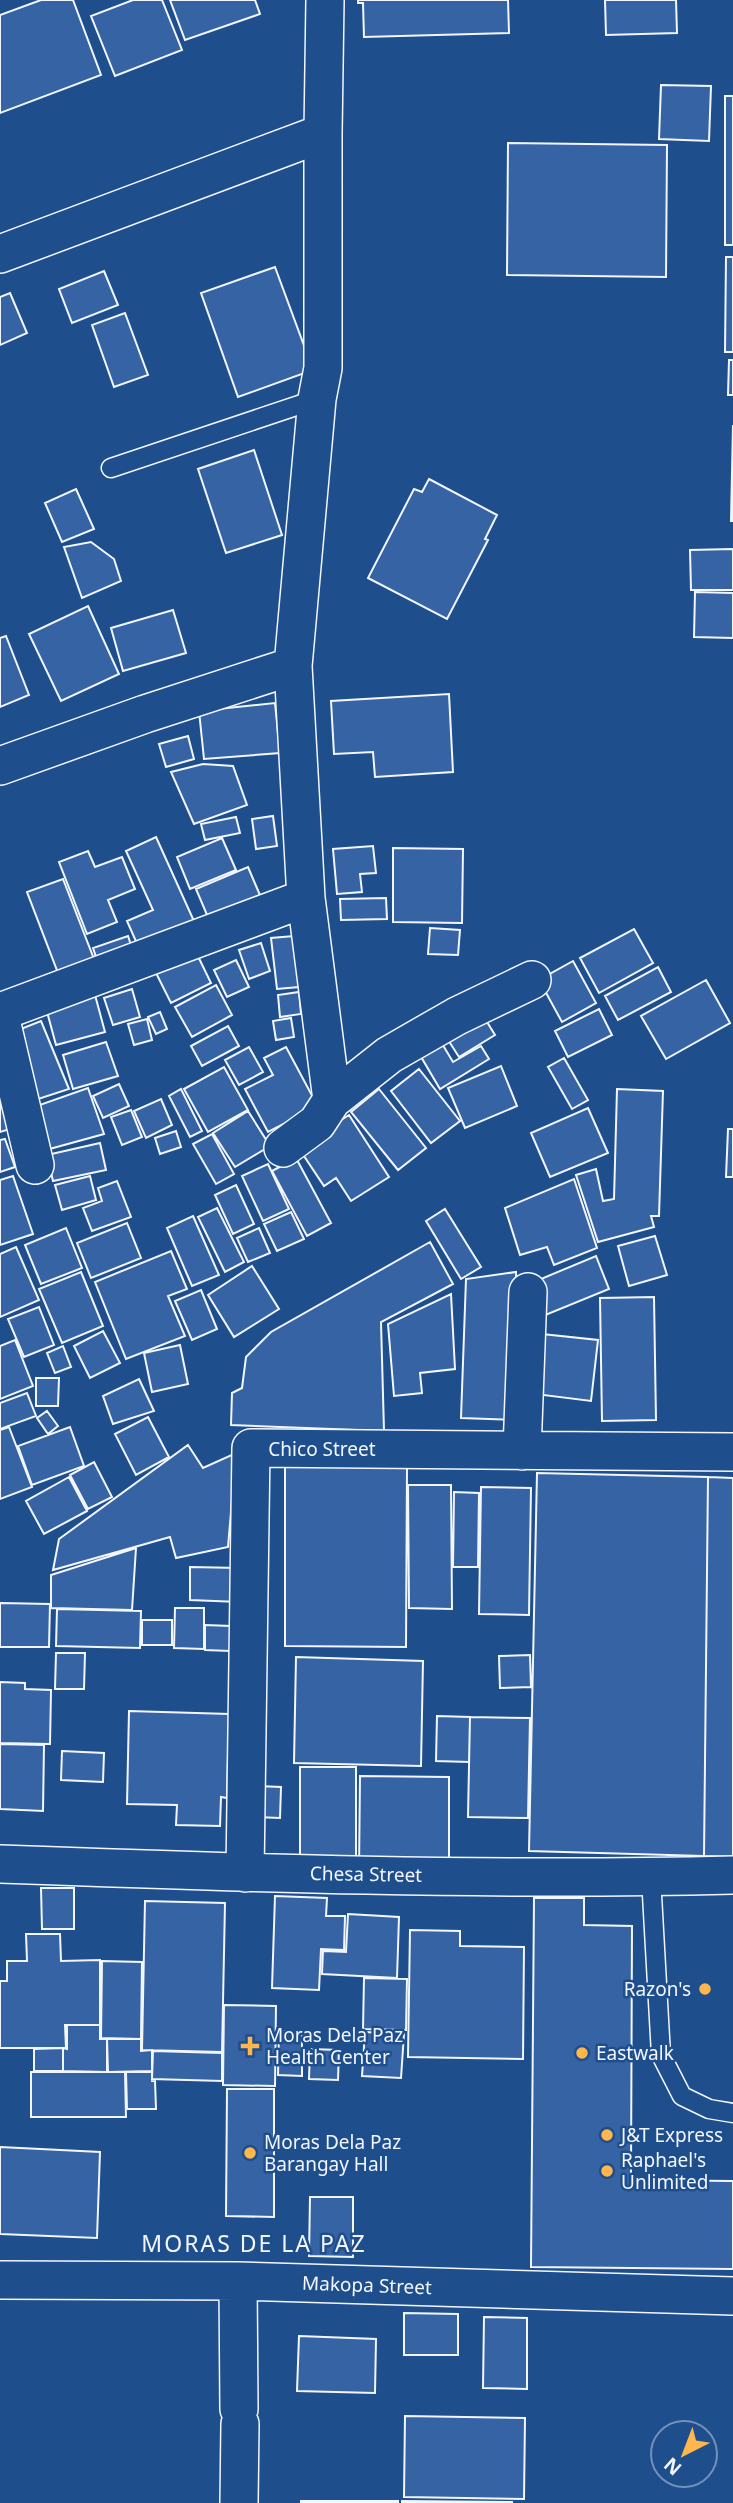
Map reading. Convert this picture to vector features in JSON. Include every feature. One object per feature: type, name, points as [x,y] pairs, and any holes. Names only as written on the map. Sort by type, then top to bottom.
[{"type":"street","points":[[326,0],[323,368],[317,399],[293,666],[306,898],[332,1100]]},
{"type":"street","points":[[0,254],[323,133]]},
{"type":"street","points":[[0,766],[293,666]]},
{"type":"street","points":[[35,1165],[0,1014],[306,898]]},
{"type":"street","points":[[283,1149],[317,1123],[332,1100],[389,1055],[457,1016],[532,980]]},
{"type":"street","points":[[522,1451],[528,1292]]},
{"type":"street","name":"Chico Street","points":[[245,1873],[251,1448],[733,1452]]},
{"type":"street","name":"Chesa Street","points":[[0,1864],[245,1873],[651,1877],[733,1875]]},
{"type":"street","name":"Makopa Street","points":[[0,2280],[238,2281],[733,2295]]},
{"type":"street","points":[[238,2281],[239,2503]]},
{"type":"lane","points":[[111,468],[317,399]]},
{"type":"lane","points":[[651,1877],[661,2055],[682,2096],[709,2109],[733,2113]]},
{"type":"building","points":[[41,0],[73,0],[101,75],[0,113],[0,15]]},
{"type":"building","points":[[133,0],[162,0],[182,50],[115,76],[91,16]]},
{"type":"building","points":[[170,0],[255,0],[260,14],[185,40]]},
{"type":"building","points":[[358,0],[508,0],[509,33],[364,37],[363,3],[358,3]]},
{"type":"building","points":[[605,0],[676,0],[677,33],[606,35]]},
{"type":"building","points":[[661,85],[711,86],[709,141],[659,139]]},
{"type":"building","points":[[725,96],[733,96],[733,245],[725,245]]},
{"type":"building","points":[[508,143],[667,145],[666,277],[507,275]]},
{"type":"building","points":[[726,257],[733,257],[733,352],[725,352]]},
{"type":"building","points":[[275,267],[313,370],[238,397],[201,293]]},
{"type":"building","points":[[104,271],[118,305],[72,323],[59,289]]},
{"type":"building","points":[[10,293],[27,333],[0,345],[0,297]]},
{"type":"building","points":[[125,313],[148,375],[114,387],[92,325]]},
{"type":"building","points":[[729,360],[733,360],[733,395],[728,395]]},
{"type":"building","points":[[733,425],[733,521],[731,521]]},
{"type":"building","points":[[254,450],[282,535],[226,553],[198,469]]},
{"type":"building","points":[[429,479],[497,515],[485,539],[488,540],[447,619],[368,578],[414,489],[422,492]]},
{"type":"building","points":[[76,489],[94,529],[62,542],[45,503]]},
{"type":"building","points":[[91,542],[114,559],[121,581],[82,598],[64,547]]},
{"type":"building","points":[[733,549],[733,590],[691,590],[690,550]]},
{"type":"building","points":[[695,592],[733,593],[733,638],[694,637]]},
{"type":"building","points":[[88,606],[119,674],[61,701],[29,634]]},
{"type":"building","points":[[173,610],[186,653],[123,671],[111,628]]},
{"type":"building","points":[[6,636],[29,695],[0,707],[0,638]]},
{"type":"building","points":[[449,694],[453,772],[375,777],[373,752],[334,754],[331,701]]},
{"type":"building","points":[[275,703],[280,753],[204,759],[199,711]]},
{"type":"building","points":[[188,736],[194,759],[166,767],[159,744]]},
{"type":"building","points":[[203,764],[233,766],[247,805],[194,824],[171,772]]},
{"type":"building","points":[[273,816],[277,846],[256,849],[252,819]]},
{"type":"building","points":[[236,817],[240,833],[205,840],[201,824]]},
{"type":"building","points":[[156,837],[198,930],[142,955],[127,921],[153,910],[126,851]]},
{"type":"building","points":[[222,838],[236,870],[190,889],[177,857]]},
{"type":"building","points":[[373,846],[376,873],[360,874],[362,892],[337,894],[333,849]]},
{"type":"building","points":[[393,848],[463,849],[462,923],[393,922]]},
{"type":"building","points":[[88,851],[95,867],[122,857],[135,889],[108,900],[117,922],[87,934],[59,862]]},
{"type":"building","points":[[248,867],[265,907],[213,929],[196,889]]},
{"type":"building","points":[[63,879],[99,972],[63,986],[27,892]]},
{"type":"building","points":[[386,898],[387,919],[341,920],[340,899]]},
{"type":"building","points":[[430,928],[460,930],[458,955],[428,954]]},
{"type":"building","points":[[634,929],[653,963],[599,993],[580,958]]},
{"type":"building","points":[[128,936],[136,960],[101,971],[93,948]]},
{"type":"building","points":[[294,936],[299,987],[277,989],[271,938]]},
{"type":"building","points":[[261,943],[270,971],[249,979],[239,950]]},
{"type":"building","points":[[194,948],[211,983],[171,1003],[153,967]]},
{"type":"building","points":[[236,960],[249,987],[227,997],[214,970]]},
{"type":"building","points":[[573,961],[596,1003],[562,1022],[539,980]]},
{"type":"building","points":[[658,967],[671,992],[618,1020],[605,996]]},
{"type":"building","points":[[706,980],[730,1023],[666,1059],[641,1016]]},
{"type":"building","points":[[216,985],[232,1015],[192,1037],[175,1007]]},
{"type":"building","points":[[132,989],[140,1017],[113,1025],[104,998]]},
{"type":"building","points":[[299,992],[301,1014],[280,1017],[278,995]]},
{"type":"building","points":[[95,995],[105,1032],[56,1045],[46,1008]]},
{"type":"building","points":[[479,1009],[495,1035],[459,1057],[443,1032]]},
{"type":"building","points":[[599,1009],[612,1035],[568,1057],[555,1031]]},
{"type":"building","points":[[160,1012],[167,1029],[156,1034],[148,1017]]},
{"type":"building","points":[[291,1018],[294,1037],[276,1040],[273,1021]]},
{"type":"building","points":[[147,1019],[152,1040],[134,1045],[128,1024]]},
{"type":"building","points":[[41,1021],[69,1089],[29,1102],[8,1034]]},
{"type":"building","points":[[228,1026],[239,1046],[202,1066],[191,1046]]},
{"type":"building","points":[[438,1037],[453,1062],[481,1046],[489,1059],[440,1089],[417,1050]]},
{"type":"building","points":[[106,1042],[118,1076],[73,1089],[63,1055]]},
{"type":"building","points":[[249,1047],[263,1072],[239,1085],[225,1060]]},
{"type":"building","points":[[286,1047],[316,1103],[307,1112],[268,1132],[245,1089],[273,1075],[264,1058]]},
{"type":"building","points":[[564,1058],[588,1100],[572,1109],[548,1067]]},
{"type":"building","points":[[501,1066],[517,1106],[465,1128],[448,1088]]},
{"type":"building","points":[[224,1067],[248,1110],[208,1132],[184,1089]]},
{"type":"building","points":[[419,1069],[460,1121],[431,1143],[391,1091]]},
{"type":"building","points":[[0,1072],[16,1127],[0,1132]]},
{"type":"building","points":[[119,1084],[129,1106],[103,1118],[93,1096]]},
{"type":"building","points":[[88,1088],[104,1134],[46,1150],[31,1108]]},
{"type":"building","points":[[181,1089],[202,1131],[190,1137],[169,1096]]},
{"type":"building","points":[[379,1089],[426,1148],[398,1170],[351,1112]]},
{"type":"building","points":[[617,1089],[663,1091],[659,1216],[651,1216],[654,1227],[598,1242],[576,1175],[596,1169],[603,1201],[614,1199]]},
{"type":"building","points":[[161,1099],[172,1125],[146,1138],[134,1111]]},
{"type":"building","points":[[588,1108],[608,1153],[550,1177],[531,1133]]},
{"type":"building","points":[[131,1110],[142,1137],[122,1145],[111,1117]]},
{"type":"building","points":[[248,1111],[270,1146],[235,1167],[213,1133]]},
{"type":"building","points":[[349,1115],[389,1177],[351,1201],[336,1178],[324,1186],[298,1147]]},
{"type":"building","points":[[728,1129],[733,1129],[733,1177],[726,1177]]},
{"type":"building","points":[[176,1131],[181,1147],[160,1154],[155,1138]]},
{"type":"building","points":[[212,1134],[234,1174],[216,1184],[193,1144]]},
{"type":"building","points":[[5,1139],[15,1167],[0,1172],[0,1140]]},
{"type":"building","points":[[100,1143],[106,1170],[53,1181],[47,1155]]},
{"type":"building","points":[[296,1158],[331,1223],[307,1236],[272,1171]]},
{"type":"building","points":[[268,1164],[289,1209],[263,1221],[242,1176]]},
{"type":"building","points":[[13,1176],[33,1234],[0,1245],[0,1180]]},
{"type":"building","points":[[90,1176],[96,1200],[62,1210],[55,1185]]},
{"type":"building","points":[[574,1179],[597,1248],[554,1265],[547,1247],[520,1255],[505,1208]]},
{"type":"building","points":[[117,1181],[131,1217],[92,1231],[83,1208],[102,1201],[98,1188]]},
{"type":"building","points":[[236,1185],[254,1224],[233,1234],[215,1195]]},
{"type":"building","points":[[217,1208],[244,1262],[225,1272],[198,1217]]},
{"type":"building","points":[[445,1209],[481,1267],[461,1279],[426,1221]]},
{"type":"building","points":[[291,1212],[304,1239],[277,1251],[264,1224]]},
{"type":"building","points":[[193,1216],[219,1275],[192,1286],[167,1228]]},
{"type":"building","points":[[127,1223],[141,1258],[91,1278],[77,1243]]},
{"type":"building","points":[[66,1228],[82,1268],[41,1284],[25,1245]]},
{"type":"building","points":[[259,1228],[270,1253],[248,1262],[237,1238]]},
{"type":"building","points":[[655,1236],[667,1275],[629,1286],[618,1246]]},
{"type":"building","points":[[430,1242],[453,1284],[381,1322],[384,1431],[231,1425],[232,1393],[242,1388],[246,1357],[271,1332]]},
{"type":"building","points":[[16,1247],[39,1300],[0,1317],[0,1254]]},
{"type":"building","points":[[171,1251],[187,1289],[168,1296],[185,1336],[126,1359],[95,1282]]},
{"type":"building","points":[[596,1256],[609,1289],[543,1316],[529,1284]]},
{"type":"building","points":[[252,1266],[279,1309],[234,1337],[208,1295]]},
{"type":"building","points":[[81,1272],[103,1326],[62,1343],[39,1289]]},
{"type":"building","points":[[516,1272],[521,1420],[461,1418],[466,1279]]},
{"type":"building","points":[[201,1290],[217,1329],[192,1340],[175,1301]]},
{"type":"building","points":[[451,1294],[455,1369],[420,1373],[422,1393],[394,1396],[388,1324]]},
{"type":"building","points":[[654,1297],[656,1420],[602,1421],[600,1298]]},
{"type":"building","points":[[39,1307],[54,1345],[24,1357],[8,1319]]},
{"type":"building","points":[[103,1331],[120,1363],[90,1378],[74,1346]]},
{"type":"building","points":[[542,1334],[598,1340],[591,1401],[535,1394]]},
{"type":"building","points":[[15,1340],[33,1386],[0,1399],[0,1346]]},
{"type":"building","points":[[180,1345],[188,1384],[152,1392],[144,1353]]},
{"type":"building","points":[[63,1346],[71,1367],[55,1373],[47,1353]]},
{"type":"building","points":[[36,1378],[59,1378],[58,1406],[36,1406]]},
{"type":"building","points":[[139,1379],[154,1411],[113,1424],[103,1396]]},
{"type":"building","points":[[27,1393],[36,1416],[0,1429],[0,1403]]},
{"type":"building","points":[[47,1411],[58,1426],[48,1434],[37,1418]]},
{"type":"building","points":[[148,1417],[169,1457],[136,1475],[115,1434]]},
{"type":"building","points":[[9,1427],[32,1487],[0,1499],[0,1430]]},
{"type":"building","points":[[70,1427],[84,1466],[32,1485],[18,1446]]},
{"type":"building","points":[[188,1445],[203,1468],[236,1453],[228,1547],[176,1558],[170,1537],[53,1570],[59,1539]]},
{"type":"building","points":[[94,1462],[112,1497],[88,1509],[70,1475]]},
{"type":"building","points":[[285,1466],[407,1467],[406,1647],[285,1646]]},
{"type":"building","points":[[537,1473],[708,1477],[704,1856],[529,1851]]},
{"type":"building","points":[[69,1477],[87,1511],[44,1534],[26,1501]]},
{"type":"building","points":[[708,1477],[733,1478],[733,1857],[704,1856]]},
{"type":"building","points":[[408,1485],[451,1485],[452,1609],[409,1608]]},
{"type":"building","points":[[481,1487],[531,1488],[529,1615],[479,1614]]},
{"type":"building","points":[[454,1492],[479,1493],[478,1567],[453,1567]]},
{"type":"building","points":[[136,1548],[132,1610],[51,1608],[51,1575]]},
{"type":"building","points":[[190,1567],[240,1568],[239,1602],[190,1600]]},
{"type":"building","points":[[0,1603],[50,1604],[49,1647],[0,1647]]},
{"type":"building","points":[[175,1608],[204,1608],[204,1649],[174,1648]]},
{"type":"building","points":[[57,1609],[141,1611],[140,1648],[56,1646]]},
{"type":"building","points":[[142,1620],[172,1620],[172,1645],[142,1645]]},
{"type":"building","points":[[205,1625],[231,1626],[230,1651],[205,1650]]},
{"type":"building","points":[[56,1653],[85,1653],[84,1689],[55,1689]]},
{"type":"building","points":[[530,1655],[531,1687],[500,1688],[499,1656]]},
{"type":"building","points":[[296,1657],[423,1661],[421,1766],[294,1763]]},
{"type":"building","points":[[0,1682],[25,1683],[25,1689],[51,1690],[50,1744],[0,1743]]},
{"type":"building","points":[[129,1711],[229,1714],[227,1798],[221,1797],[220,1826],[176,1825],[177,1805],[127,1804]]},
{"type":"building","points":[[437,1716],[470,1717],[469,1762],[436,1761]]},
{"type":"building","points":[[470,1717],[530,1718],[528,1818],[468,1817]]},
{"type":"building","points":[[0,1744],[44,1745],[43,1811],[0,1809]]},
{"type":"building","points":[[62,1751],[104,1753],[103,1782],[61,1780]]},
{"type":"building","points":[[300,1767],[356,1767],[356,1868],[300,1867]]},
{"type":"building","points":[[360,1776],[449,1777],[449,1871],[359,1871]]},
{"type":"building","points":[[257,1786],[281,1787],[280,1818],[256,1817]]},
{"type":"building","points":[[41,1888],[74,1888],[74,1929],[42,1929]]},
{"type":"building","points":[[275,1896],[327,1898],[326,1916],[345,1916],[344,1950],[321,1949],[319,1990],[272,1988]]},
{"type":"building","name":"Eastwalk","points":[[534,1898],[584,1898],[584,1925],[632,1926],[631,2180],[733,2181],[733,2269],[531,2267]]},
{"type":"building","points":[[145,1901],[225,1903],[222,2052],[142,2050]]},
{"type":"building","points":[[348,1914],[399,1917],[397,1978],[322,1974],[323,1951],[346,1952]]},
{"type":"building","points":[[410,1930],[460,1931],[460,1946],[524,1947],[523,2059],[408,2057]]},
{"type":"building","points":[[26,1934],[60,1934],[61,1961],[100,1960],[100,2025],[65,2025],[66,2048],[0,2048],[0,1981],[7,1981],[7,1961],[27,1961]]},
{"type":"building","points":[[102,1961],[142,1962],[141,2039],[101,2038]]},
{"type":"building","points":[[364,1978],[407,1979],[406,2030],[363,2029]]},
{"type":"building","name":"Moras Dela Paz Health Center","points":[[224,2005],[276,2006],[275,2086],[223,2085]]},
{"type":"building","points":[[67,2025],[100,2025],[100,2039],[107,2039],[107,2072],[63,2071]]},
{"type":"building","points":[[279,2031],[302,2032],[302,2076],[278,2075]]},
{"type":"building","points":[[365,2032],[404,2034],[401,2078],[362,2076]]},
{"type":"building","points":[[107,2039],[141,2039],[141,2051],[152,2050],[152,2071],[108,2072]]},
{"type":"building","points":[[63,2048],[63,2071],[34,2071],[34,2049]]},
{"type":"building","points":[[310,2049],[339,2050],[338,2080],[309,2079]]},
{"type":"building","points":[[153,2051],[222,2053],[222,2081],[152,2079]]},
{"type":"building","points":[[31,2072],[125,2072],[126,2117],[31,2117]]},
{"type":"building","points":[[126,2072],[152,2072],[156,2109],[127,2109]]},
{"type":"building","name":"Moras Dela Paz Barangay Hall","points":[[227,2089],[274,2089],[274,2217],[226,2216]]},
{"type":"building","points":[[0,2147],[100,2152],[97,2238],[0,2234]]},
{"type":"building","points":[[310,2197],[353,2197],[353,2257],[309,2256]]},
{"type":"building","points":[[404,2313],[458,2314],[458,2355],[404,2355]]},
{"type":"building","points":[[484,2317],[527,2318],[527,2389],[483,2388]]},
{"type":"building","points":[[299,2336],[376,2339],[375,2393],[297,2391]]},
{"type":"building","points":[[405,2416],[525,2418],[524,2499],[404,2497]]},
{"type":"building","points":[[398,2501],[398,2503],[301,2503]]},
{"type":"building","points":[[512,2502],[512,2503],[402,2503]]},
{"type":"place","name":"Razon's","points":[[705,1989]]},
{"type":"place","name":"Moras Dela Paz Health Center","points":[[250,2046]]},
{"type":"place","name":"Eastwalk","points":[[582,2053]]},
{"type":"place","name":"J&T Express","points":[[607,2135]]},
{"type":"place","name":"Moras Dela Paz Barangay Hall","points":[[250,2153]]},
{"type":"place","name":"Raphael's Unlimited","points":[[607,2171]]},
{"type":"district","name":"MORAS DE LA PAZ","points":[[254,2244]]}]
